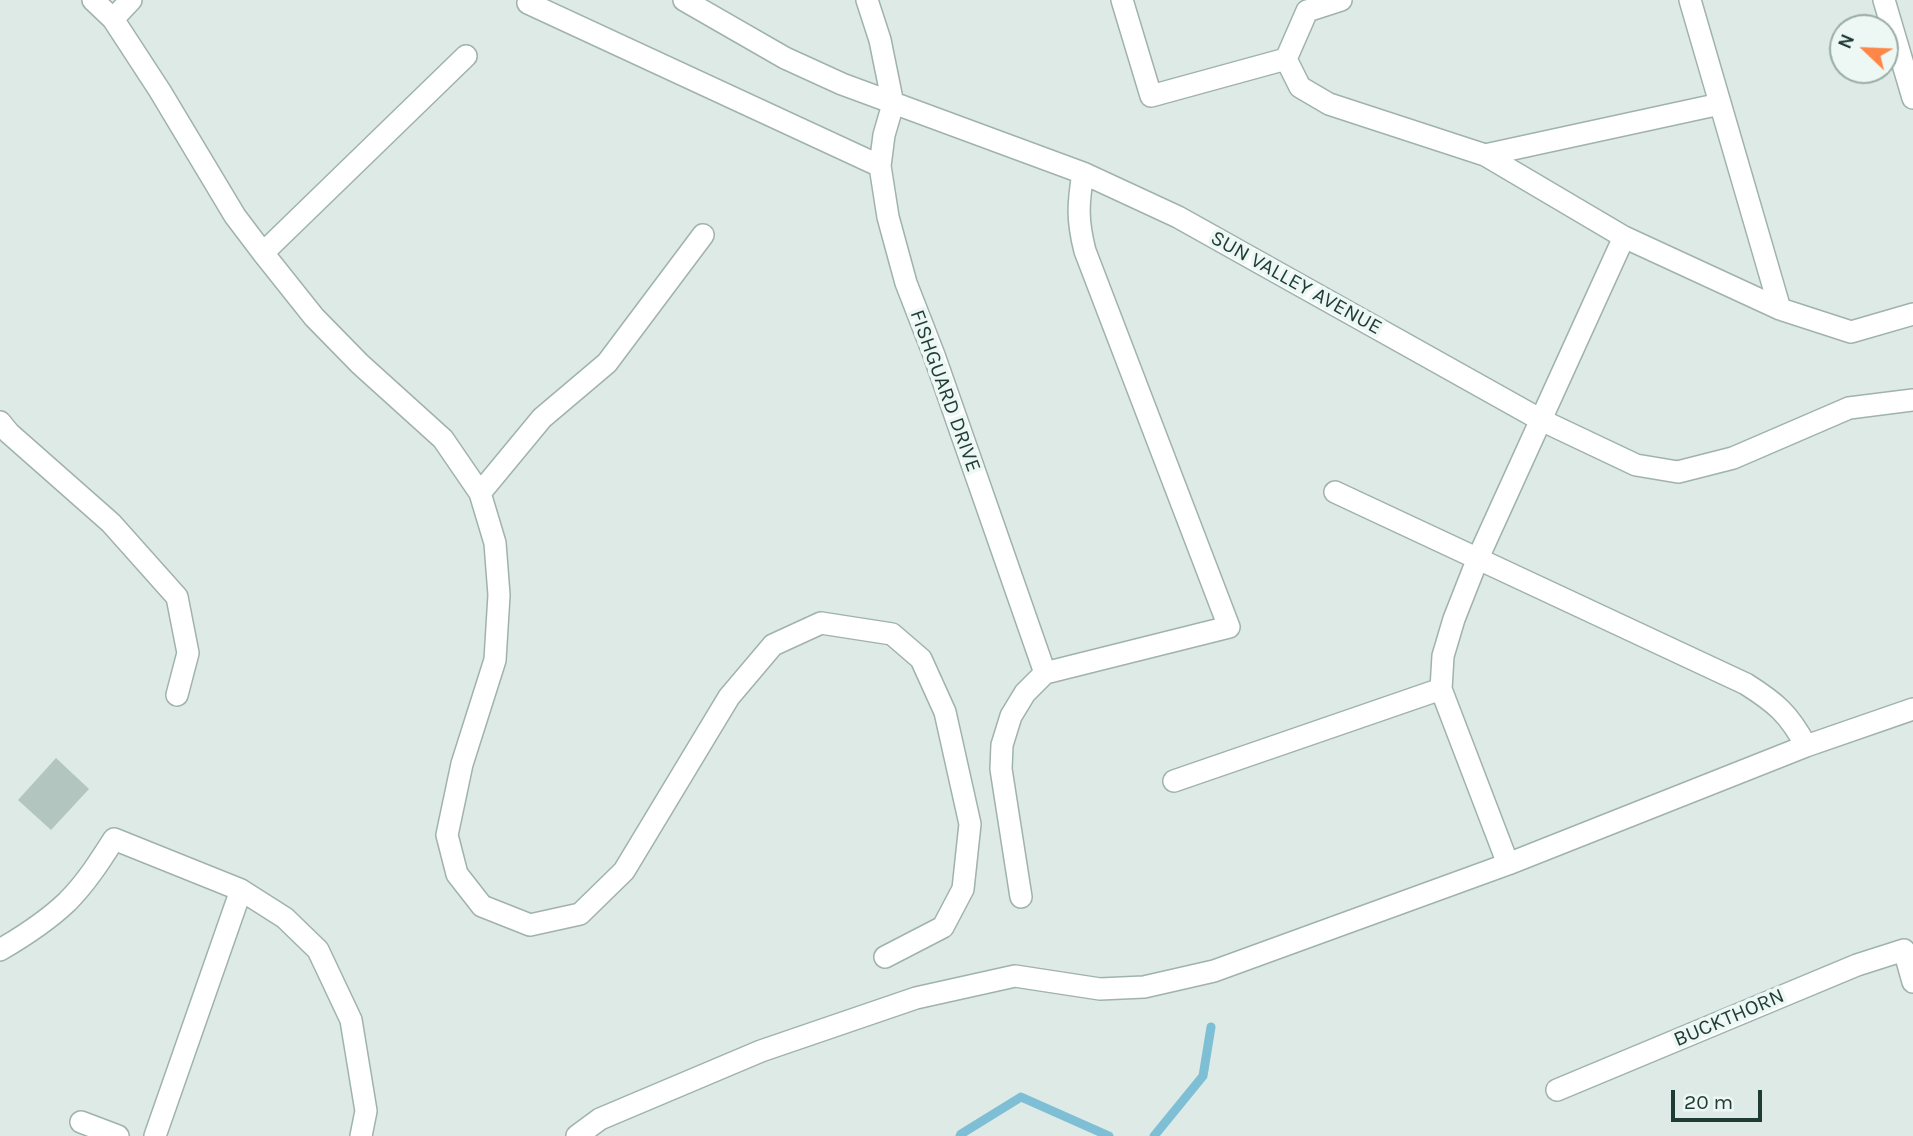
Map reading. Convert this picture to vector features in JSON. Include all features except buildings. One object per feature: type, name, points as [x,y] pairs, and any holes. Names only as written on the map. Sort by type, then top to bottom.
[{"type":"street","points":[[93,0],[113,19],[235,216],[262,253],[332,336],[443,439],[480,494],[495,543],[499,595],[495,660],[462,764],[447,835],[457,874],[482,906],[530,925],[580,914],[624,871],[729,697],[773,645],[821,623],[891,634],[921,659],[945,712],[970,824],[963,889],[943,927],[885,957]]},
{"type":"street","points":[[113,19],[131,0]]},
{"type":"street","name":"SUN VALLEY AVENUE","points":[[684,0],[785,58],[842,84],[1083,173],[1189,223],[1541,420],[1636,465],[1678,472],[1733,458],[1849,408],[1913,400]]},
{"type":"street","points":[[867,0],[880,40],[893,104]]},
{"type":"street","points":[[1122,0],[1151,96],[1286,60]]},
{"type":"street","points":[[1341,0],[1306,5],[1286,60],[1300,87],[1329,104],[1485,155],[1624,237],[1780,309],[1850,332],[1913,314]]},
{"type":"street","points":[[1690,0],[1780,309]]},
{"type":"street","points":[[1884,0],[1913,98]]},
{"type":"street","points":[[528,3],[880,166]]},
{"type":"street","points":[[262,253],[466,56]]},
{"type":"street","name":"FISHGUARD DRIVE","points":[[893,104],[884,135],[880,166],[888,217],[905,283],[934,355],[1045,673]]},
{"type":"street","points":[[1485,155],[1720,104]]},
{"type":"street","points":[[1021,897],[1001,769],[1002,745],[1011,716],[1025,693],[1045,673],[1229,627],[1085,251],[1079,225],[1078,204],[1083,173]]},
{"type":"street","points":[[480,494],[542,418],[607,363],[704,235]]},
{"type":"street","points":[[1508,864],[1441,689],[1443,656],[1478,558],[1624,237]]},
{"type":"street","points":[[0,422],[111,523],[177,597],[188,653],[177,695]]},
{"type":"street","points":[[1335,492],[1746,684],[1774,702],[1794,723],[1806,746]]},
{"type":"street","points":[[1174,781],[1441,689]]},
{"type":"street","points":[[578,1136],[600,1119],[749,1056],[916,998],[1015,976],[1100,989],[1144,987],[1214,971],[1508,864],[1806,746],[1913,709]]},
{"type":"street","points":[[0,950],[37,928],[68,901],[95,869],[114,839],[241,890],[285,918],[317,950],[351,1020],[366,1111],[361,1136]]},
{"type":"street","points":[[155,1136],[241,890]]},
{"type":"street","name":"BUCKTHORN","points":[[1557,1090],[1857,965],[1903,950],[1913,982]]},
{"type":"street","points":[[81,1122],[118,1136]]},
{"type":"waterway","points":[[1154,1136],[1203,1076],[1211,1027]]},
{"type":"waterway","points":[[960,1136],[1021,1097],[1109,1136]]}]
